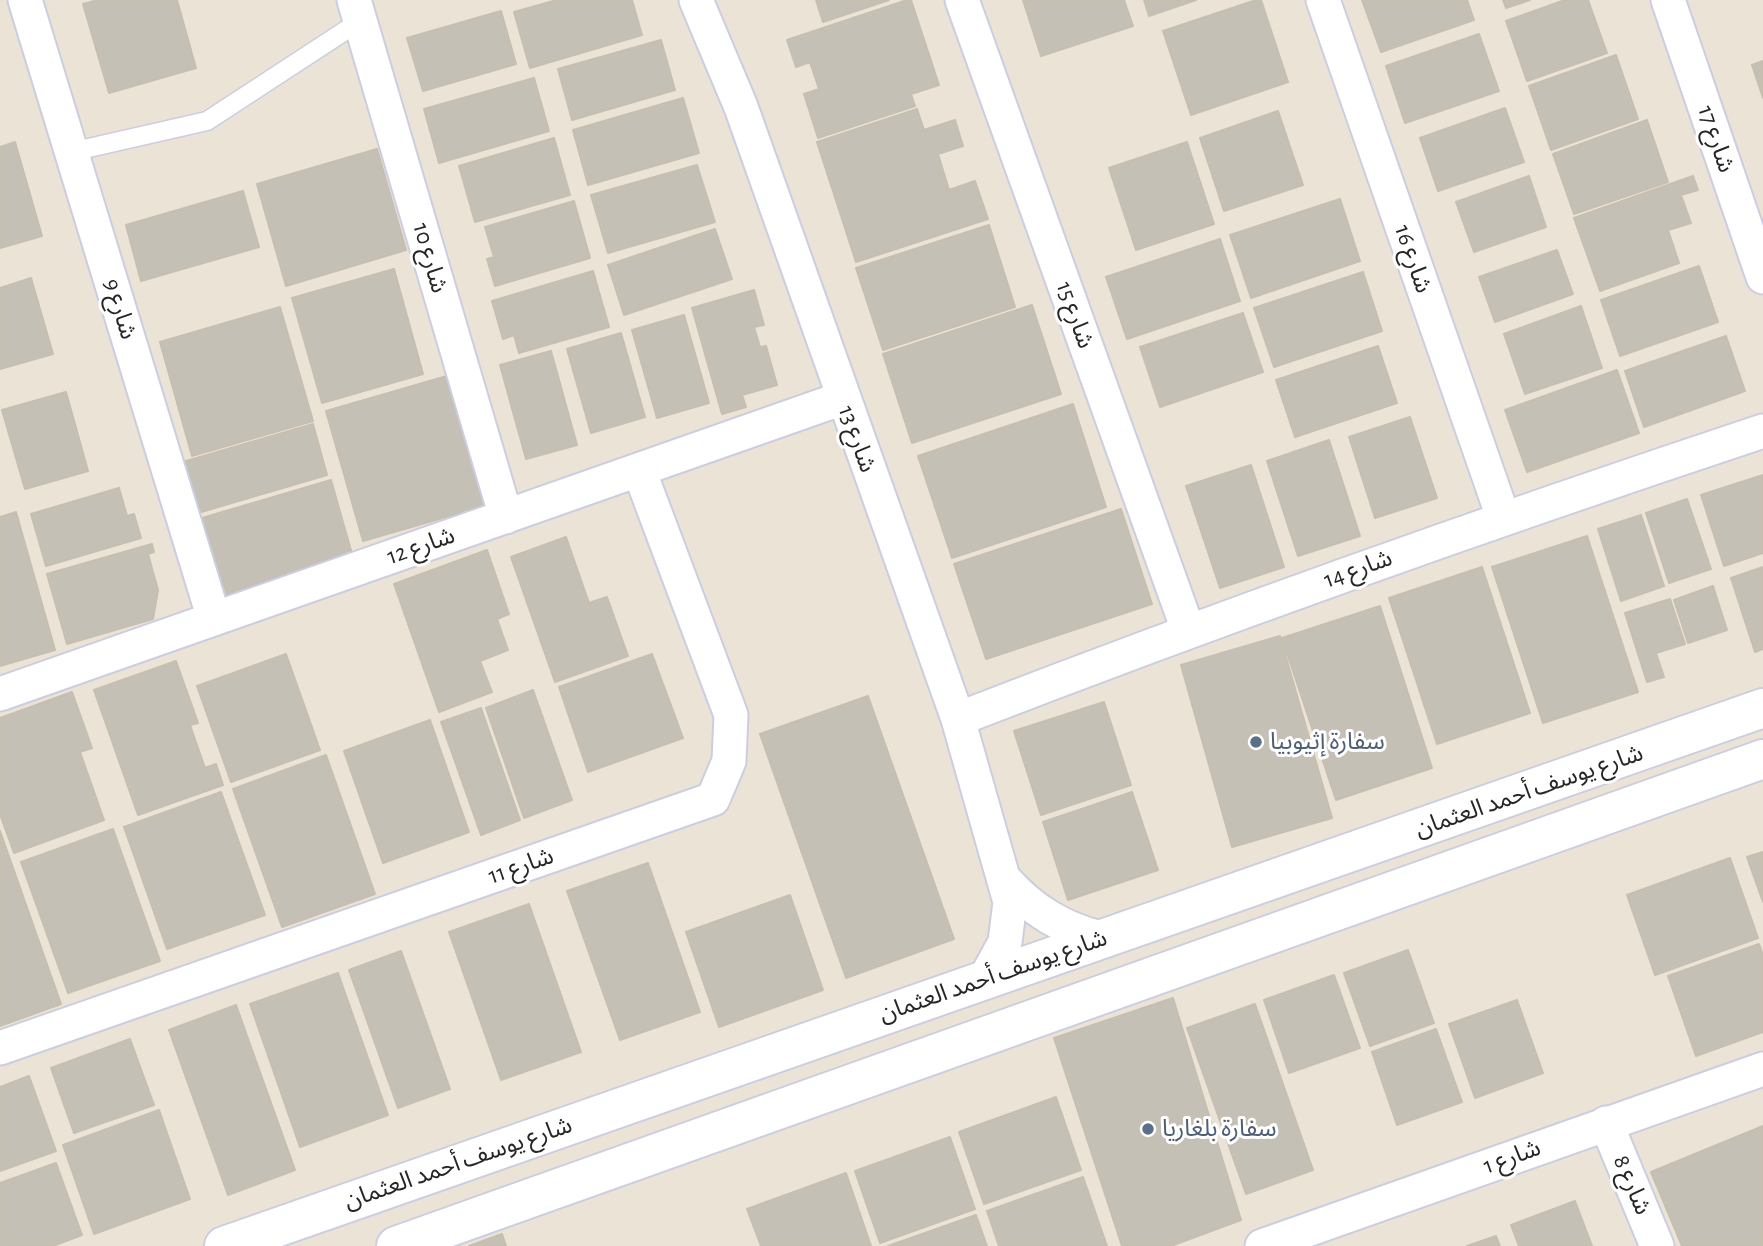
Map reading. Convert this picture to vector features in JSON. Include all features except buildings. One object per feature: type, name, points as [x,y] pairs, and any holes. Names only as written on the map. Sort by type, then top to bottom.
[{"type":"street","name":"شارع 9","points":[[25,0],[215,619]]},
{"type":"street","name":"شارع 13","points":[[696,0],[741,107],[958,719],[1006,881],[1010,922],[998,960],[986,977]]},
{"type":"street","name":"شارع 15","points":[[961,0],[1188,629]]},
{"type":"street","name":"شارع 16","points":[[1324,0],[1503,517]]},
{"type":"street","name":"شارع 17","points":[[1668,0],[1763,277]]},
{"type":"street","name":"شارع 10","points":[[357,11],[506,517]]},
{"type":"street","name":"شارع 12","points":[[0,694],[843,398]]},
{"type":"street","name":"شارع 14","points":[[958,719],[1188,629],[1503,517],[1763,431]]},
{"type":"street","name":"شارع 11","points":[[0,1048],[713,799],[729,761],[731,715],[639,470]]},
{"type":"street","name":"شارع يوسف أحمد العثمان","points":[[224,1246],[986,977],[1695,734],[1763,708]]},
{"type":"street","points":[[1391,890],[1401,877],[1433,855],[1717,759],[1719,749],[1713,740],[1695,734]]},
{"type":"street","name":"شارع يوسف أحمد العثمان","points":[[396,1246],[1763,759]]},
{"type":"street","points":[[1006,881],[1039,912],[1079,932],[1100,938]]},
{"type":"street","name":"شارع 1","points":[[1262,1246],[1763,1069]]},
{"type":"street","name":"شارع 8","points":[[1606,1123],[1657,1246]]},
{"type":"lane","points":[[71,152],[207,121],[357,11]]},
{"type":"place","name":"سفارة إثيوبيا","points":[[1256,742]]},
{"type":"place","name":"سفارة بلغاريا","points":[[1148,1129]]}]
